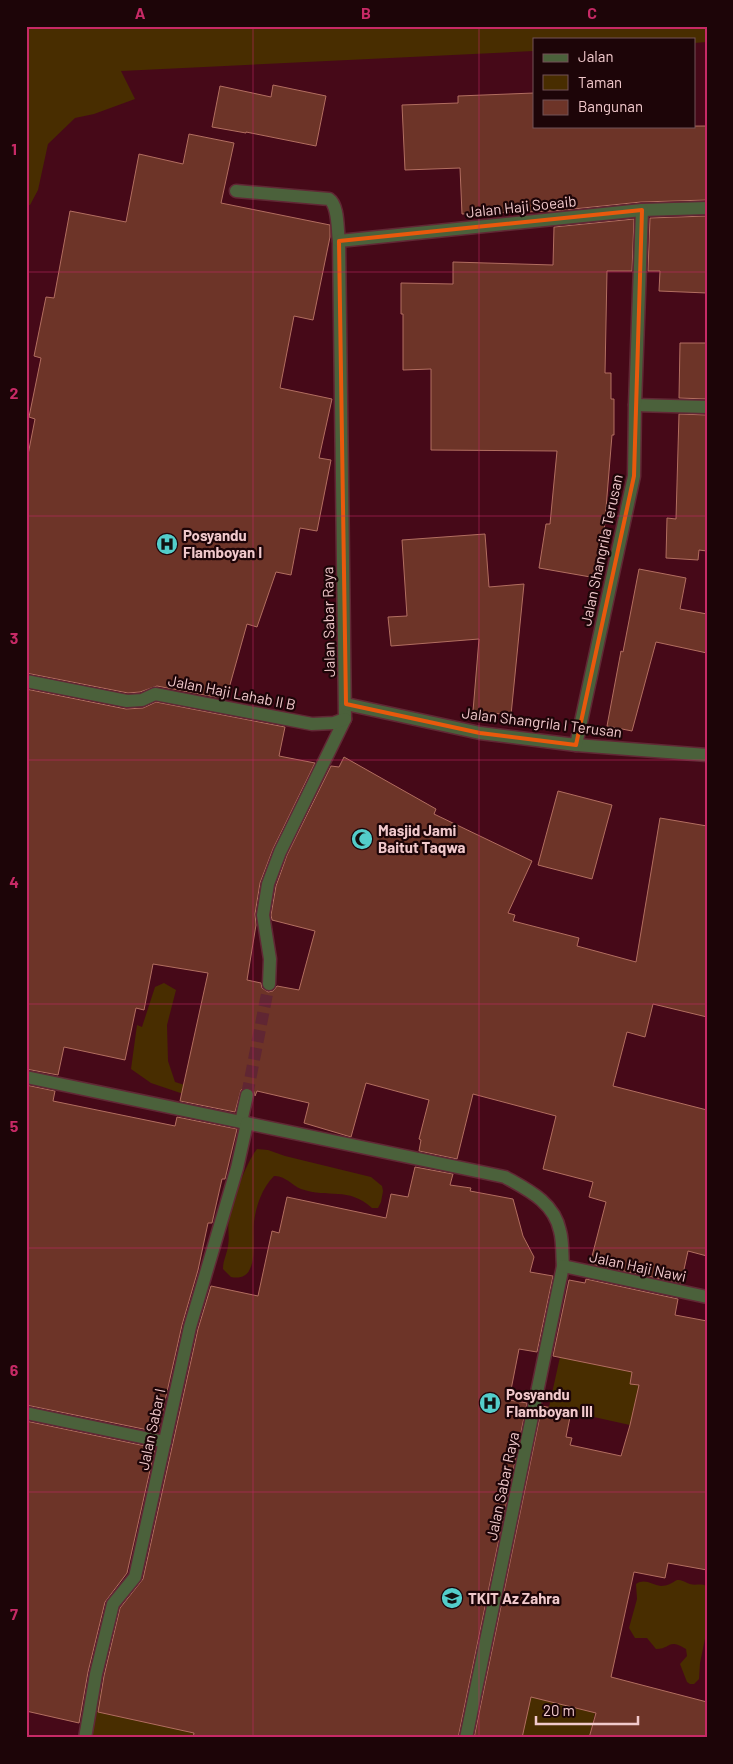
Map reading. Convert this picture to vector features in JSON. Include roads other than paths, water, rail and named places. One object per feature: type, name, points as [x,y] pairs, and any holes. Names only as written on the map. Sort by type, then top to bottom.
[{"type":"street","name":"Jalan Sabar Raya","points":[[236,191],[329,198],[335,207],[339,241],[345,719],[280,852],[268,884],[263,915],[270,959],[269,984]]},
{"type":"street","name":"Jalan Haji Soeaib","points":[[339,241],[642,210],[707,208]]},
{"type":"street","name":"Jalan Shangrila Terusan","points":[[576,745],[634,476],[642,210]]},
{"type":"street","points":[[635,405],[707,407]]},
{"type":"street","name":"Jalan Haji Lahab II B","points":[[26,681],[127,701],[142,700],[155,694],[312,724],[334,723],[345,719]]},
{"type":"street","name":"Jalan Shangrila I Terusan","points":[[346,704],[480,733],[576,745],[707,755]]},
{"type":"street","points":[[26,1077],[244,1122],[247,1095]]},
{"type":"street","name":"Jalan Sabar Raya","points":[[244,1122],[505,1177],[531,1191],[549,1206],[560,1230],[563,1266],[466,1738]]},
{"type":"street","name":"Jalan Sabar I","points":[[86,1738],[96,1674],[113,1604],[135,1577],[190,1327],[237,1168],[244,1122]]},
{"type":"street","name":"Jalan Haji Nawi","points":[[563,1266],[707,1297]]},
{"type":"street","points":[[26,1413],[165,1442]]},
{"type":"tunnel","points":[[247,1095],[269,984]]},
{"type":"place","name":"Posyandu Flamboyan I","points":[[167,544]]},
{"type":"place","name":"Masjid Jami Baitut Taqwa","points":[[362,839]]},
{"type":"place","name":"Posyandu Flamboyan III","points":[[490,1403]]},
{"type":"place","name":"TKIT Az Zahra","points":[[452,1598]]}]
